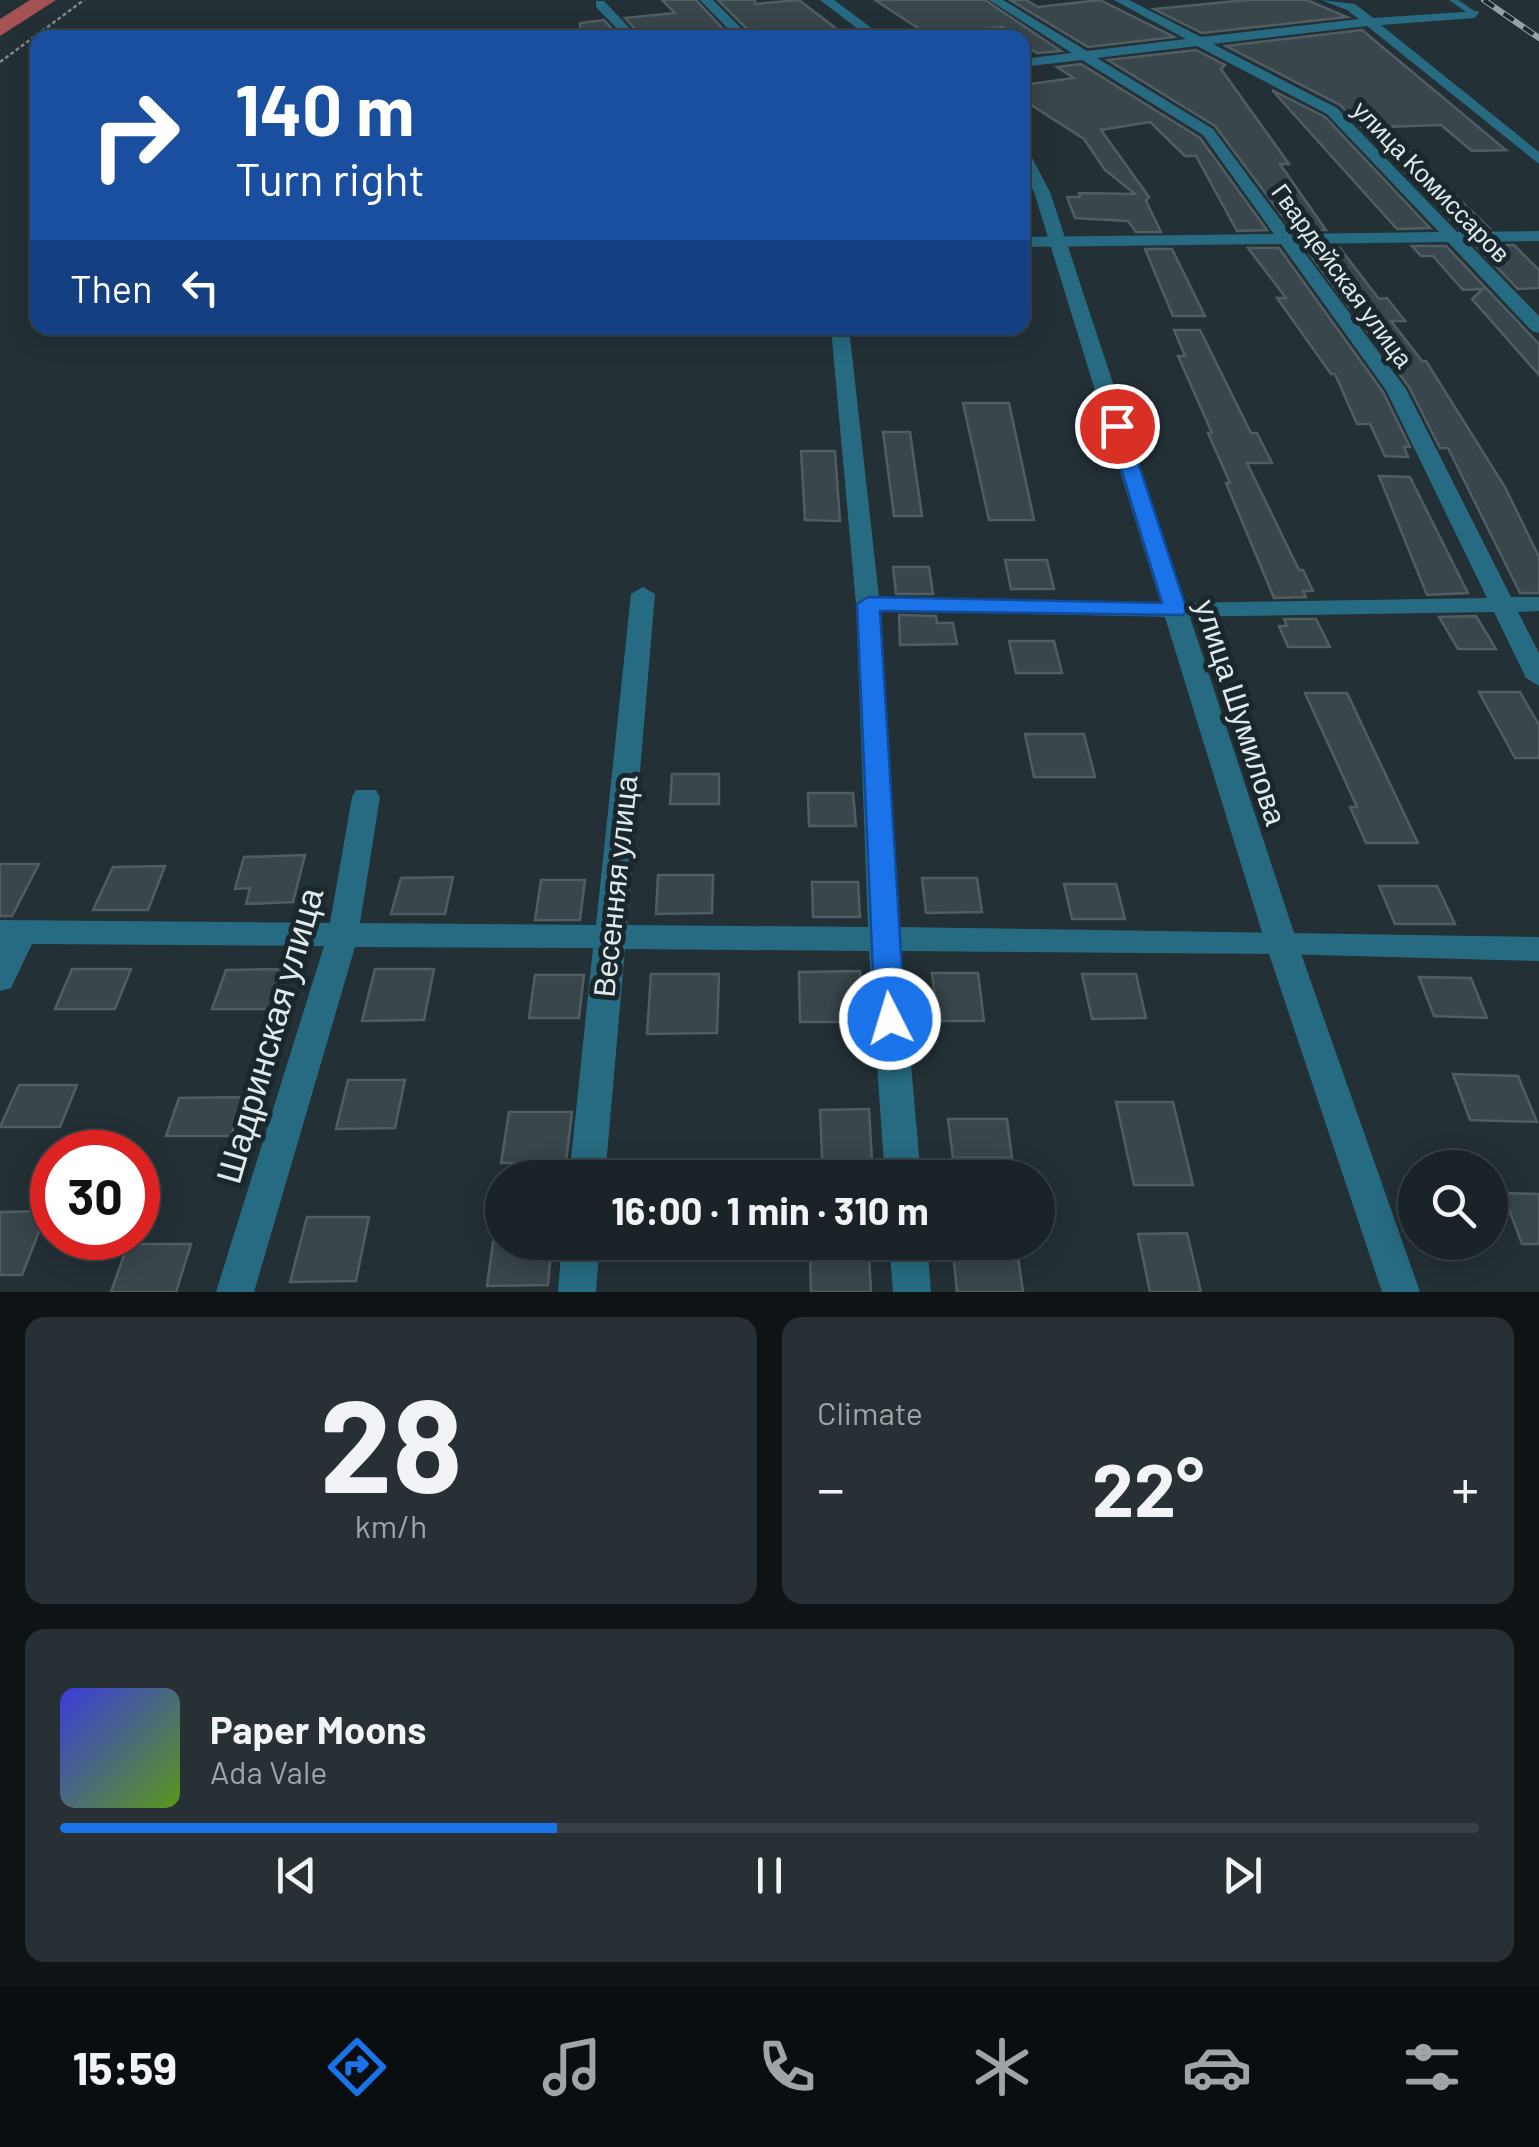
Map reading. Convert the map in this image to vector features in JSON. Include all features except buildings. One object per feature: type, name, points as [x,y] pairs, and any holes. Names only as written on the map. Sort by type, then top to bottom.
[{"type":"street","points":[[706,0],[738,30]]},
{"type":"street","points":[[826,0],[869,30]]},
{"type":"street","name":"Гвардейская улица","points":[[995,0],[1208,132],[1396,389],[1539,678]]},
{"type":"street","name":"улица Комиссаров","points":[[1120,0],[1332,111],[1455,235],[1539,327]]},
{"type":"street","points":[[1327,0],[1351,8],[1369,21],[1539,159]]},
{"type":"street","points":[[600,4],[625,30]]},
{"type":"street","points":[[1030,61],[1369,21],[1476,14]]},
{"type":"street","name":"улица Шумилова","points":[[1030,162],[1281,942],[1400,1292]]},
{"type":"street","points":[[1030,242],[1539,236]]},
{"type":"street","points":[[840,335],[868,604],[884,939],[902,1160]]},
{"type":"street","name":"Весенняя улица","points":[[589,1160],[643,594]]},
{"type":"street","points":[[868,604],[1176,610],[1539,604]]},
{"type":"street","name":"Шадринская улица","points":[[235,1292],[344,935],[366,796]]},
{"type":"street","points":[[0,979],[11,933],[1281,942],[1539,949]]},
{"type":"street","points":[[577,1292],[580,1260]]},
{"type":"street","points":[[909,1260],[912,1292]]},
{"type":"lane","points":[[1453,0],[1476,14]]},
{"type":"path","points":[[43,30],[84,0]]},
{"type":"path","points":[[0,62],[30,40]]},
{"type":"waterway","points":[[0,29],[45,0]]},
{"type":"railway","points":[[1484,0],[1539,38]]},
{"type":"route","points":[[890,1019],[868,604],[1176,610],[1117,426]]}]
